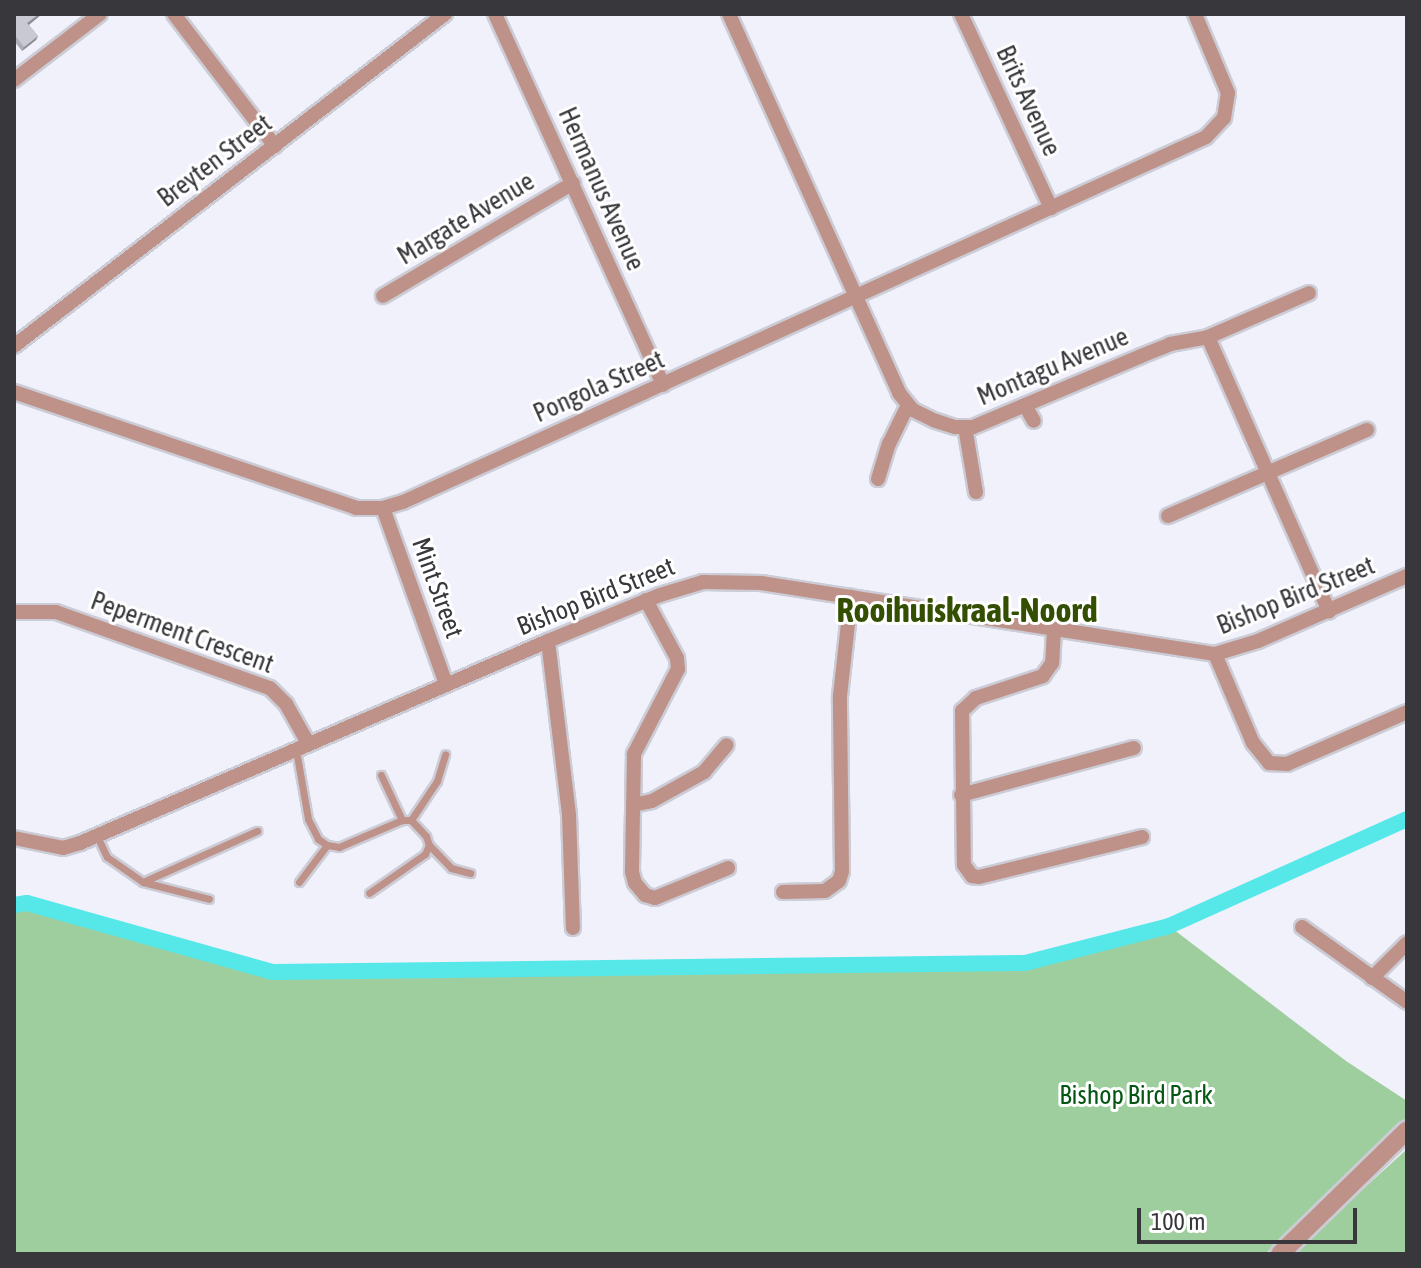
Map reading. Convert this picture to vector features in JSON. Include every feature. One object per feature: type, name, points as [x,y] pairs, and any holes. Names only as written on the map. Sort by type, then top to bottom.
[{"type":"street","points":[[14,80],[100,14]]},
{"type":"street","points":[[174,14],[275,146]]},
{"type":"street","name":"Breyten Street","points":[[14,346],[445,14]]},
{"type":"street","name":"Hermanus Avenue","points":[[495,14],[663,385]]},
{"type":"street","points":[[729,14],[908,405],[889,444],[878,479]]},
{"type":"street","name":"Brits Avenue","points":[[961,14],[1051,208]]},
{"type":"street","name":"Pongola Street","points":[[14,392],[356,508],[383,508],[663,385],[1187,146],[1218,127],[1228,107],[1228,93],[1195,14]]},
{"type":"street","name":"Margate Avenue","points":[[383,296],[573,183]]},
{"type":"street","name":"Montagu Avenue","points":[[908,405],[936,421],[965,427],[1170,344],[1208,337],[1309,293]]},
{"type":"street","points":[[1208,337],[1329,611]]},
{"type":"street","points":[[1025,405],[1034,421]]},
{"type":"street","points":[[965,427],[976,492]]},
{"type":"street","points":[[1168,516],[1367,430]]},
{"type":"street","name":"Mint Street","points":[[383,508],[446,684]]},
{"type":"street","name":"Bishop Bird Street","points":[[14,838],[63,848],[97,836],[302,745],[679,588],[730,581],[1215,654],[1258,641],[1407,576]]},
{"type":"street","points":[[783,892],[825,891],[839,881],[842,871],[840,696],[851,597]]},
{"type":"street","points":[[646,600],[677,658],[678,669],[636,745],[632,872],[635,883],[645,895],[663,896],[728,868]]},
{"type":"street","name":"Peperment Crescent","points":[[14,612],[56,612],[270,688],[286,704],[302,745]]},
{"type":"street","points":[[1054,629],[1052,663],[1043,676],[976,698],[962,711],[962,855],[972,876],[1142,837]]},
{"type":"street","points":[[548,641],[569,815],[573,928]]},
{"type":"street","points":[[1215,654],[1253,743],[1269,763],[1287,764],[1407,712]]},
{"type":"street","points":[[633,805],[652,801],[704,772],[727,745]]},
{"type":"street","points":[[961,795],[1134,748]]},
{"type":"street","points":[[1302,927],[1407,1002]]},
{"type":"street","points":[[1372,978],[1407,943]]},
{"type":"street","points":[[1280,1254],[1407,1130]]},
{"type":"street","points":[[1322,1215],[1407,1148]]},
{"type":"lane","points":[[302,745],[308,819],[318,839],[327,845],[339,847],[402,820],[411,820],[451,868],[470,873]]},
{"type":"lane","points":[[411,820],[437,781],[445,754]]},
{"type":"lane","points":[[381,775],[402,820]]},
{"type":"lane","points":[[143,882],[257,831]]},
{"type":"lane","points":[[97,836],[107,857],[143,882],[209,899]]},
{"type":"lane","points":[[299,882],[327,845]]},
{"type":"lane","points":[[369,893],[417,861],[429,845]]},
{"type":"green space","name":"Bishop Bird Park","points":[[27,903],[273,972],[1025,963],[1169,926],[1346,1061],[1407,1101],[1407,1124],[1363,1169],[1265,1254],[14,1254],[14,905]]},
{"type":"green space","points":[[1407,1149],[1407,1254],[1292,1254]]},
{"type":"building","points":[[14,14],[39,14],[27,23],[38,36],[24,47],[14,34]]},
{"type":"waterway","points":[[14,905],[27,903],[273,972],[1025,963],[1169,926],[1407,819]]},
{"type":"district","name":"Rooihuiskraal-Noord","points":[[967,610]]}]
